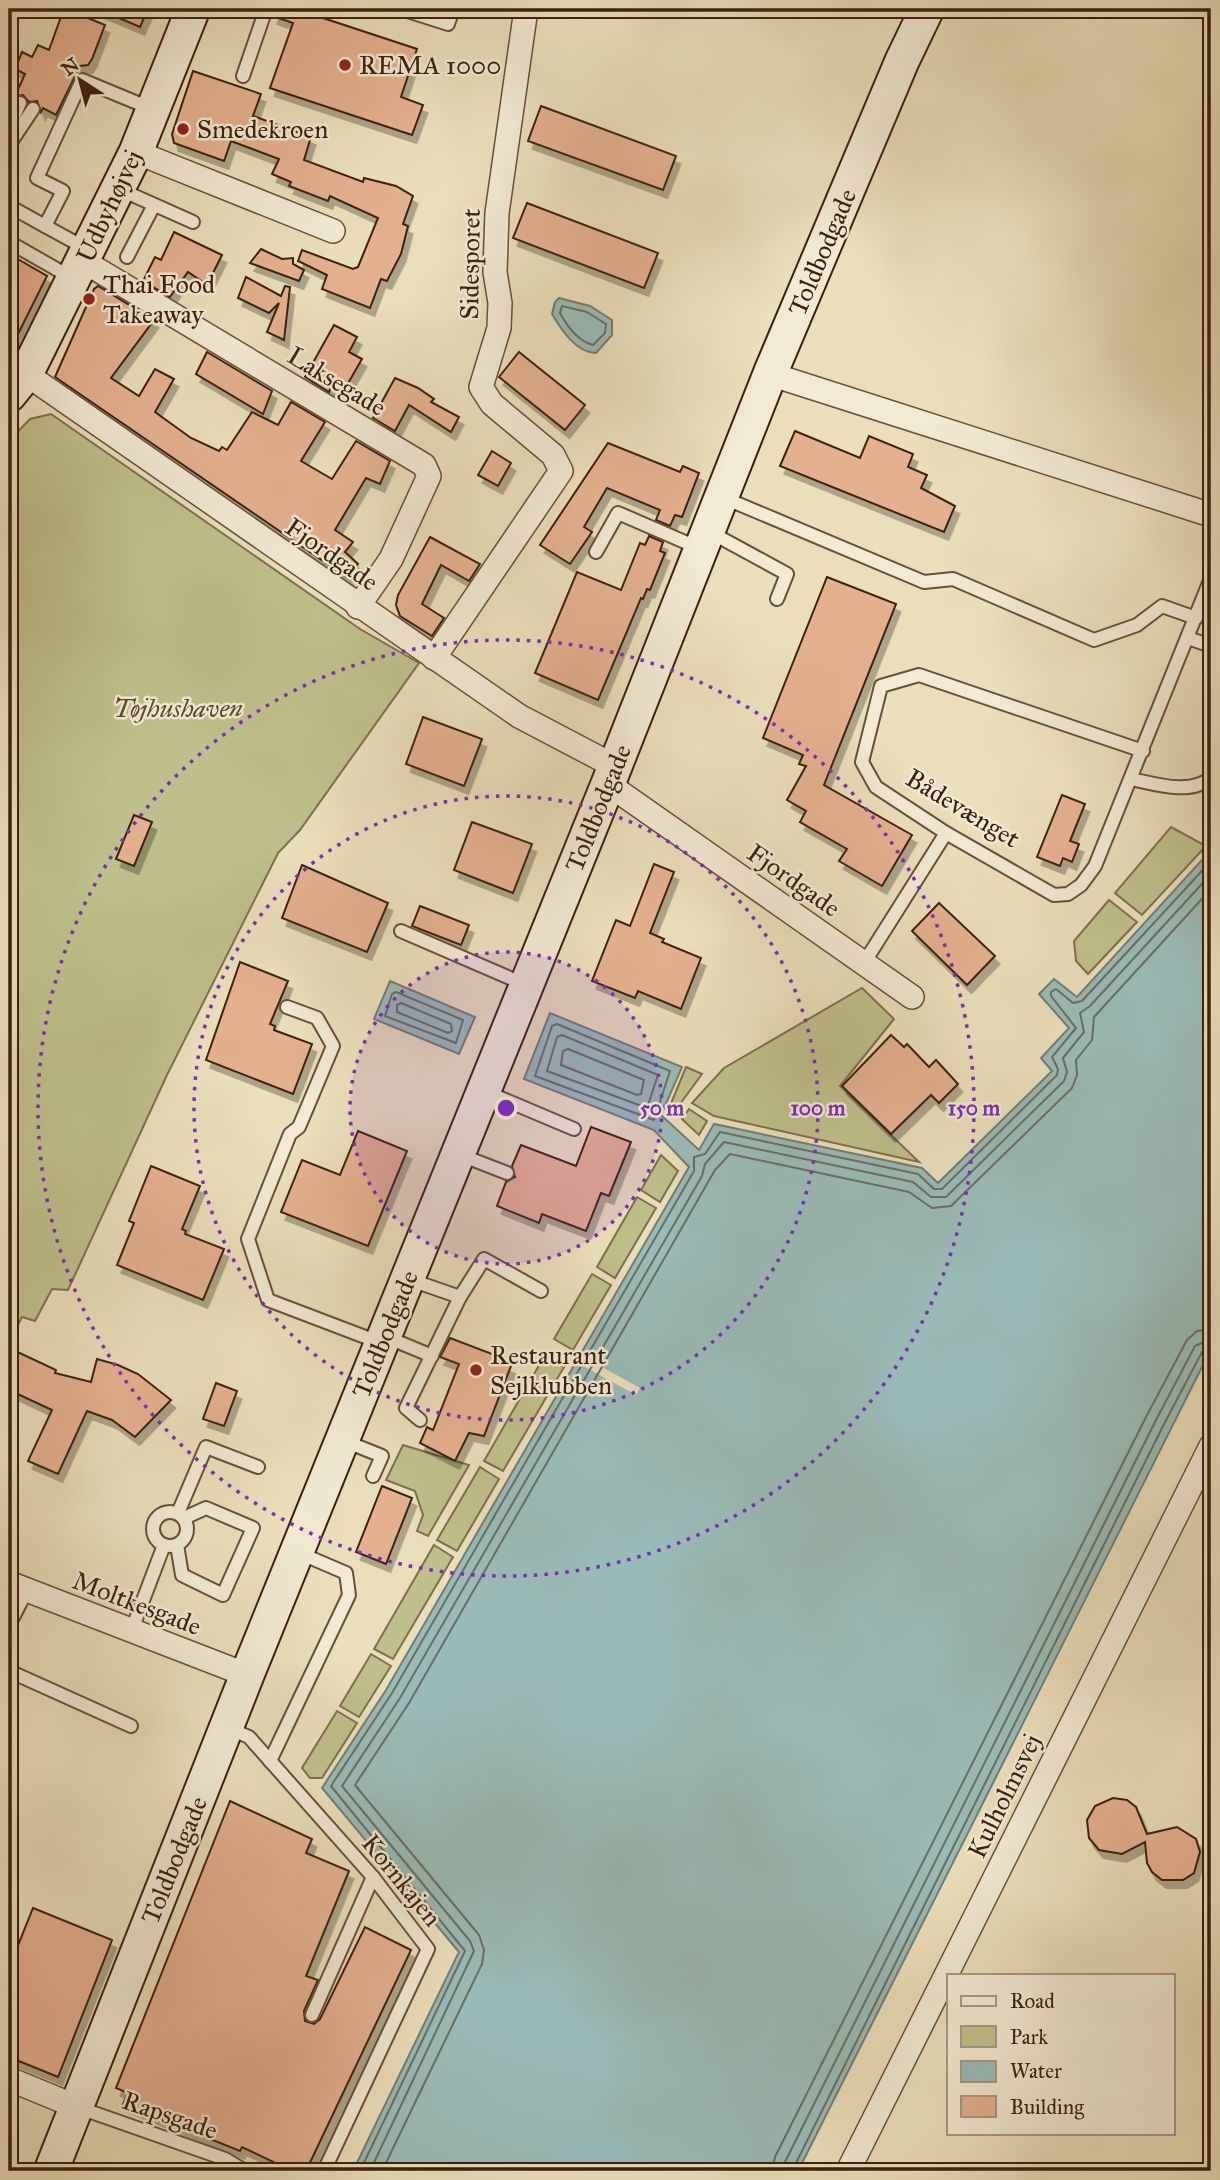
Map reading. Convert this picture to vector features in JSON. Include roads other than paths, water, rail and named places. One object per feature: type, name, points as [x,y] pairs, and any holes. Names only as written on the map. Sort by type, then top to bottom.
[{"type":"street","name":"Udbyhøjvej","points":[[17,385],[82,263],[136,152],[193,9]]},
{"type":"street","name":"Sidesporet","points":[[434,658],[561,471],[553,455],[492,404],[481,387],[499,328],[500,303],[495,272],[497,213],[526,9]]},
{"type":"street","name":"Toldbodgade","points":[[51,2171],[226,1727],[527,985],[770,374],[902,61],[927,9]]},
{"type":"street","points":[[136,152],[334,231]]},
{"type":"street","name":"Laksegade","points":[[82,263],[424,466],[429,476],[391,559],[358,607]]},
{"type":"street","points":[[770,374],[1211,515]]},
{"type":"street","name":"Fjordgade","points":[[17,385],[611,775],[912,998]]},
{"type":"street","name":"Kulholmsvej","points":[[848,2171],[1211,1446]]},
{"type":"street","name":"Moltkesgade","points":[[18,1587],[131,1633],[247,1675]]},
{"type":"street","points":[[9,2079],[77,2106]]},
{"type":"lane","points":[[243,76],[266,9]]},
{"type":"lane","points":[[401,9],[448,24],[453,9]]},
{"type":"lane","points":[[45,226],[63,191],[37,178],[82,80],[153,109]]},
{"type":"lane","points":[[9,127],[20,103]]},
{"type":"lane","points":[[9,145],[33,108]]},
{"type":"lane","points":[[118,189],[193,222]]},
{"type":"lane","points":[[127,257],[154,205]]},
{"type":"lane","points":[[9,206],[45,226],[82,263]]},
{"type":"lane","points":[[9,242],[82,263]]},
{"type":"lane","points":[[721,497],[924,582],[953,579],[1094,640],[1137,625],[1162,606],[1196,618]]},
{"type":"lane","points":[[596,552],[618,513],[704,540],[788,574],[777,598]]},
{"type":"lane","name":"Bådevænget","points":[[1143,751],[919,675],[881,686],[862,762],[876,787],[946,833],[1054,895],[1068,894],[1081,885],[1095,866],[1132,779],[1211,578]]},
{"type":"lane","points":[[1188,638],[1211,646]]},
{"type":"lane","points":[[1132,779],[1173,788],[1206,782],[1211,777]]},
{"type":"lane","points":[[864,963],[946,833]]},
{"type":"lane","points":[[401,931],[527,985]]},
{"type":"lane","points":[[287,1007],[317,1018],[332,1046],[299,1126],[290,1134],[248,1239],[268,1300],[432,1356]]},
{"type":"lane","points":[[484,1091],[575,1129]]},
{"type":"lane","points":[[458,1154],[507,1173]]},
{"type":"lane","points":[[420,1420],[406,1408],[460,1297],[484,1259],[541,1291]]},
{"type":"lane","points":[[407,1279],[460,1297]]},
{"type":"lane","points":[[342,1440],[382,1456],[373,1476]]},
{"type":"lane","points":[[177,1545],[164,1545],[153,1532],[155,1521],[162,1513],[181,1515],[206,1508],[253,1528],[223,1595],[182,1575],[177,1545],[187,1533],[181,1515],[206,1447],[258,1467]]},
{"type":"lane","points":[[131,1633],[164,1545]]},
{"type":"lane","points":[[270,1761],[349,1595],[346,1573],[297,1552]]},
{"type":"lane","points":[[9,1625],[18,1587]]},
{"type":"lane","points":[[9,1671],[131,1726]]},
{"type":"lane","name":"Kornkajen","points":[[226,1727],[249,1737],[373,1877],[428,1949],[324,2171]]},
{"type":"lane","points":[[312,2015],[373,1877]]},
{"type":"lane","name":"Rapsgade","points":[[77,2106],[222,2165],[245,2171]]},
{"type":"water","points":[[559,298],[590,306],[612,320],[612,335],[596,353],[576,345],[560,326],[552,314]]},
{"type":"water","points":[[1211,850],[1211,1349],[798,2171],[353,2171],[459,1952],[322,1788],[386,1690],[689,1167],[654,1130],[524,1079],[550,1013],[682,1067],[661,1115],[699,1150],[714,1124],[922,1168],[938,1183],[1052,1071],[1041,1058],[1069,1028],[1039,994],[1054,979],[1077,997]]},
{"type":"water","points":[[390,981],[475,1017],[459,1054],[374,1019]]},
{"type":"place","name":"REMA 1000","points":[[345,65]]},
{"type":"place","name":"Smedekroen","points":[[183,129]]},
{"type":"place","name":"Thai Food Takeaway","points":[[89,299]]},
{"type":"place","name":"Restaurant Sejlklubben","points":[[476,1370]]},
{"type":"park label","name":"Tøjhushaven","points":[[178,708]]}]
